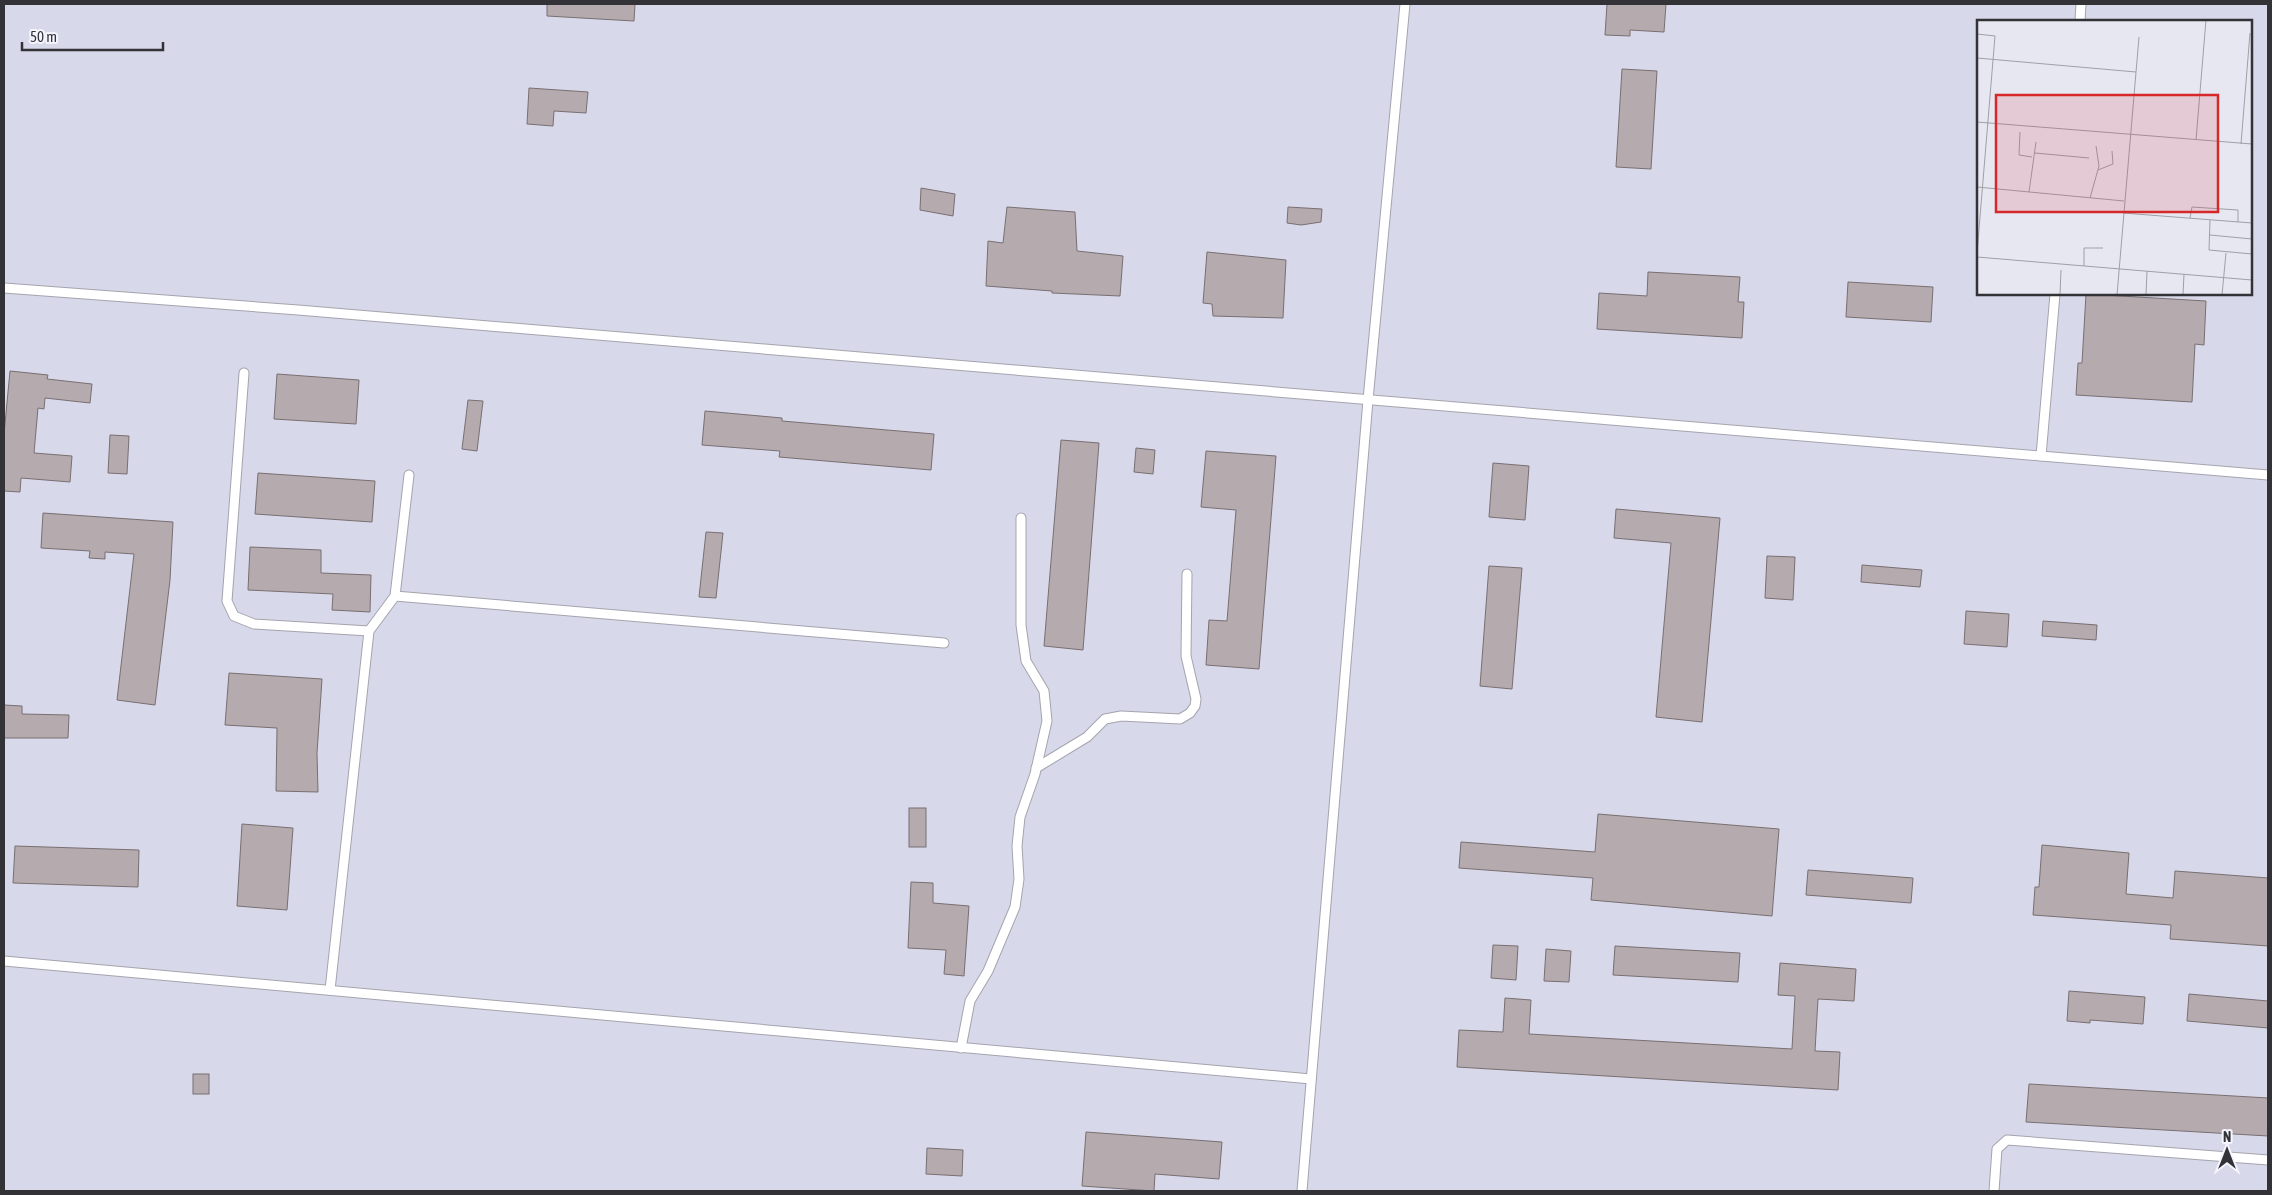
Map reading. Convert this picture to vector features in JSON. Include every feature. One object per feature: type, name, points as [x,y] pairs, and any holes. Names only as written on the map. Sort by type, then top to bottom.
[{"type":"lane","points":[[1302,1191],[1368,400],[1405,4]]},
{"type":"lane","points":[[2080,20],[2081,4]]},
{"type":"lane","points":[[4,288],[308,310],[2268,475]]},
{"type":"lane","points":[[2040,456],[2055,295]]},
{"type":"lane","points":[[244,373],[227,601],[234,616],[254,624],[369,631]]},
{"type":"lane","points":[[330,990],[369,631],[395,596],[409,475]]},
{"type":"lane","points":[[961,1048],[970,1001],[988,971],[1015,907],[1019,879],[1017,846],[1020,817],[1036,768],[1047,721],[1044,692],[1026,661],[1021,625],[1021,518]]},
{"type":"lane","points":[[1036,768],[1087,737],[1105,719],[1121,716],[1180,719],[1190,713],[1196,699],[1186,656],[1187,574]]},
{"type":"lane","points":[[395,596],[944,643]]},
{"type":"lane","points":[[4,961],[1311,1078]]},
{"type":"lane","points":[[1994,1191],[1997,1149],[2007,1140],[2268,1160]]},
{"type":"shaded area","points":[[4,4],[2268,4],[2268,1191],[4,1191]]},
{"type":"building","points":[[547,4],[635,4],[634,21],[547,16]]},
{"type":"building","points":[[1607,4],[1666,4],[1664,32],[1630,30],[1630,36],[1605,35]]},
{"type":"building","points":[[1622,69],[1657,71],[1651,169],[1616,167]]},
{"type":"building","points":[[529,88],[588,92],[586,113],[554,111],[553,126],[527,124]]},
{"type":"building","points":[[921,188],[955,194],[953,216],[920,210]]},
{"type":"building","points":[[1007,207],[1075,212],[1077,251],[1123,256],[1120,296],[1052,293],[1052,291],[986,286],[988,241],[1003,243]]},
{"type":"building","points":[[1288,207],[1322,209],[1321,222],[1301,225],[1287,223]]},
{"type":"building","points":[[1207,252],[1286,260],[1283,318],[1213,316],[1212,304],[1203,303]]},
{"type":"building","points":[[1648,272],[1740,277],[1738,302],[1744,302],[1742,338],[1597,329],[1599,293],[1647,296]]},
{"type":"building","points":[[1848,282],[1933,287],[1931,322],[1846,317]]},
{"type":"building","points":[[2086,295],[2206,301],[2204,345],[2195,344],[2192,402],[2076,395],[2078,363],[2082,363]]},
{"type":"building","points":[[10,371],[48,375],[47,379],[92,384],[90,403],[45,398],[44,409],[38,408],[34,453],[72,456],[70,482],[21,478],[20,492],[4,491],[4,434]]},
{"type":"building","points":[[277,374],[359,380],[356,424],[274,419]]},
{"type":"building","points":[[468,400],[483,401],[477,451],[462,449]]},
{"type":"building","points":[[705,411],[782,418],[782,421],[934,434],[931,470],[779,457],[780,451],[702,445]]},
{"type":"building","points":[[110,435],[129,436],[127,474],[108,473]]},
{"type":"building","points":[[1061,440],[1099,443],[1083,650],[1044,646]]},
{"type":"building","points":[[1136,448],[1155,450],[1153,474],[1134,472]]},
{"type":"building","points":[[1206,451],[1276,456],[1259,669],[1206,665],[1209,620],[1227,621],[1236,510],[1201,507]]},
{"type":"building","points":[[1493,463],[1529,466],[1525,520],[1489,517]]},
{"type":"building","points":[[258,473],[375,481],[372,522],[255,514]]},
{"type":"building","points":[[1616,509],[1720,518],[1702,722],[1656,717],[1671,543],[1614,538]]},
{"type":"building","points":[[43,513],[173,522],[170,580],[155,705],[117,700],[134,554],[105,552],[105,559],[89,558],[90,551],[41,548]]},
{"type":"building","points":[[706,532],[723,533],[716,598],[699,597]]},
{"type":"building","points":[[250,547],[321,550],[321,573],[371,575],[370,612],[332,610],[333,594],[248,590]]},
{"type":"building","points":[[1767,556],[1795,557],[1793,600],[1765,598]]},
{"type":"building","points":[[1862,565],[1922,570],[1920,587],[1861,582]]},
{"type":"building","points":[[1489,566],[1522,568],[1512,689],[1480,686]]},
{"type":"building","points":[[1966,611],[2009,614],[2007,647],[1964,644]]},
{"type":"building","points":[[2043,621],[2097,625],[2096,640],[2042,636]]},
{"type":"building","points":[[229,673],[322,679],[317,753],[318,792],[276,791],[277,728],[225,725]]},
{"type":"building","points":[[4,705],[22,706],[22,714],[69,715],[68,738],[4,738]]},
{"type":"building","points":[[909,808],[926,808],[926,847],[909,847]]},
{"type":"building","points":[[1598,814],[1779,829],[1772,916],[1591,900],[1593,878],[1459,868],[1461,842],[1595,852]]},
{"type":"building","points":[[242,824],[293,828],[287,910],[237,906]]},
{"type":"building","points":[[2042,845],[2129,853],[2126,894],[2173,898],[2175,871],[2268,878],[2268,946],[2170,939],[2171,925],[2033,915],[2035,887],[2039,887]]},
{"type":"building","points":[[15,846],[139,850],[138,887],[13,883]]},
{"type":"building","points":[[1808,870],[1913,878],[1911,903],[1806,895]]},
{"type":"building","points":[[911,882],[933,883],[933,903],[969,906],[964,976],[944,974],[946,950],[908,948]]},
{"type":"building","points":[[1493,945],[1518,946],[1516,980],[1491,978]]},
{"type":"building","points":[[1615,946],[1740,953],[1738,982],[1613,975]]},
{"type":"building","points":[[1546,949],[1571,951],[1569,982],[1544,981]]},
{"type":"building","points":[[1780,963],[1856,969],[1854,1001],[1818,999],[1815,1051],[1840,1052],[1838,1090],[1457,1067],[1459,1030],[1503,1032],[1505,998],[1531,1000],[1529,1034],[1792,1049],[1795,996],[1778,995]]},
{"type":"building","points":[[2069,991],[2145,997],[2143,1024],[2090,1020],[2090,1023],[2067,1021]]},
{"type":"building","points":[[2189,994],[2268,1001],[2268,1028],[2187,1021]]},
{"type":"building","points":[[193,1074],[209,1074],[209,1094],[193,1094]]},
{"type":"building","points":[[2029,1084],[2268,1098],[2268,1136],[2026,1122]]},
{"type":"building","points":[[1086,1132],[1222,1142],[1219,1179],[1155,1174],[1154,1191],[1082,1186]]},
{"type":"building","points":[[927,1148],[963,1150],[962,1176],[926,1174]]}]
